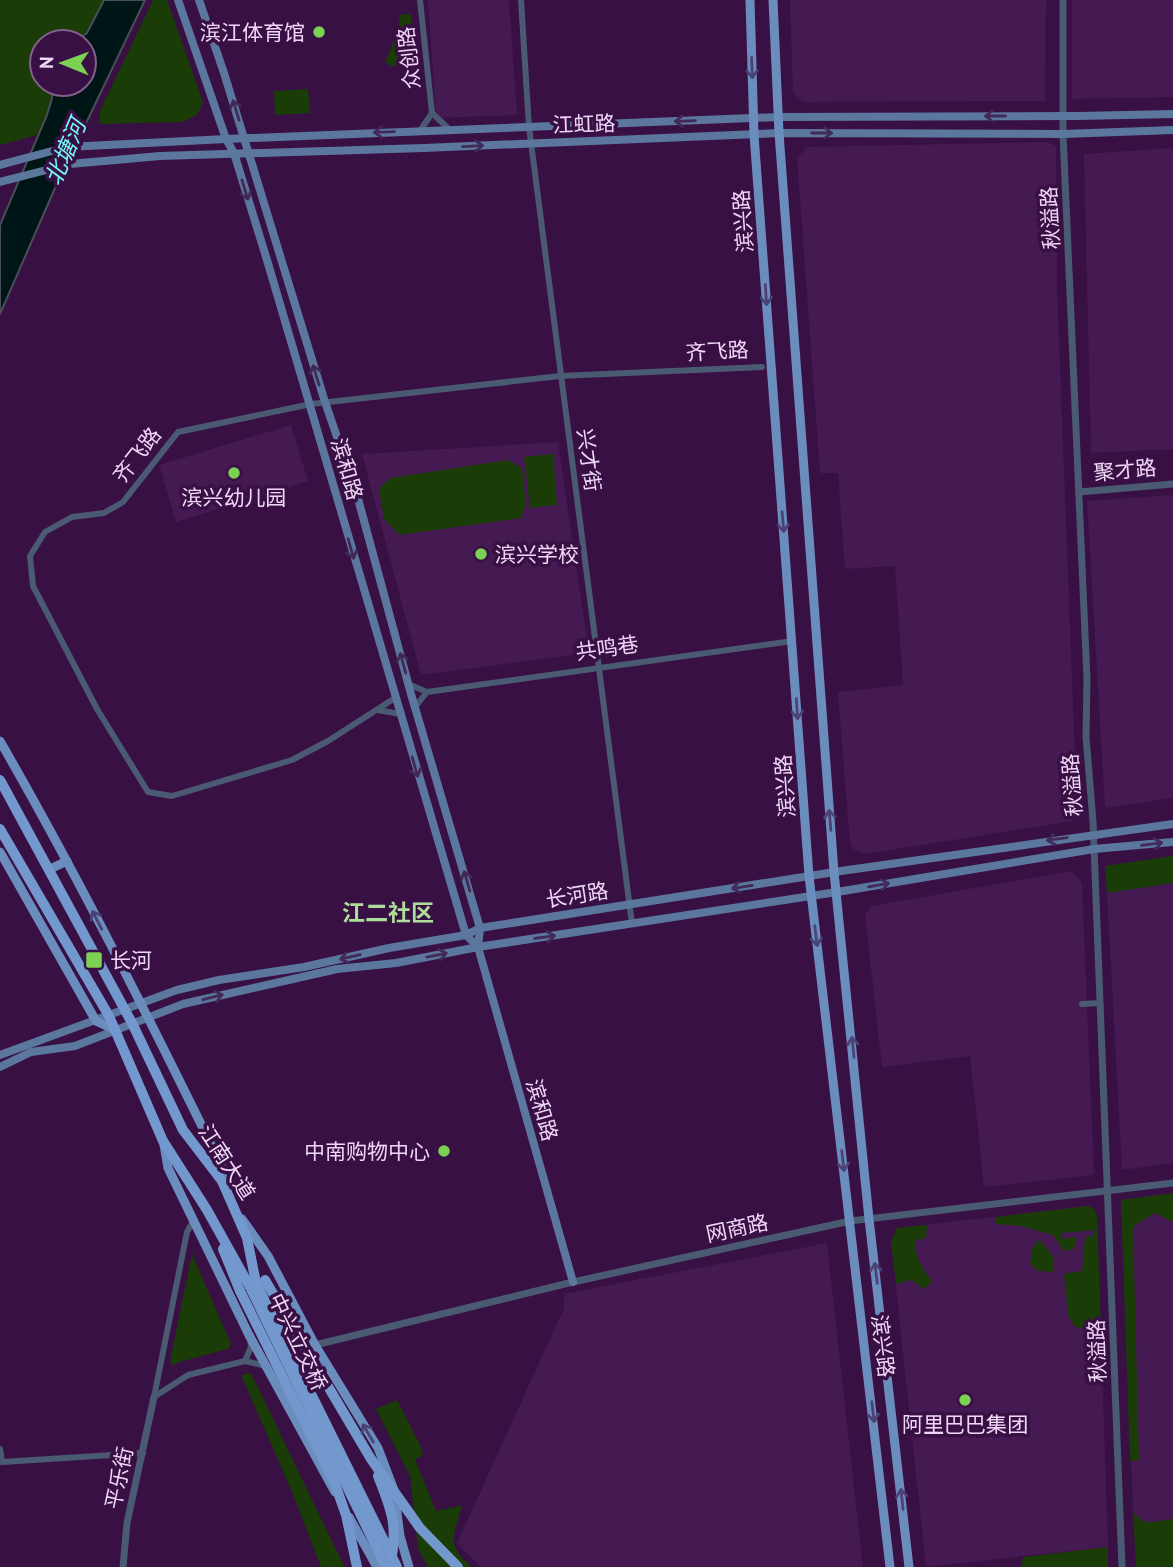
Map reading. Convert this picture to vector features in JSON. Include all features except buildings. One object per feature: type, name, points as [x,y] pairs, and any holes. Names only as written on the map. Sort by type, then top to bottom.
[{"type":"highway","name":"江南大道","points":[[0,780],[132,1023],[183,1130],[222,1181],[235,1209]]},
{"type":"highway","name":"江南大道","points":[[0,829],[33,898],[108,1016],[163,1142]]},
{"type":"highway","name":"中兴立交桥","points":[[163,1142],[257,1283],[397,1567]]},
{"type":"highway","points":[[235,1209],[247,1238],[257,1283],[371,1460],[420,1528],[458,1567]]},
{"type":"highway","points":[[207,1210],[240,1291],[334,1481],[346,1515],[357,1567]]},
{"type":"highway","name":"中兴立交桥","points":[[257,1283],[388,1567]]},
{"type":"highway","points":[[371,1460],[395,1525],[395,1543],[388,1567]]},
{"type":"main road","name":"滨和路","points":[[178,0],[226,139],[234,153],[311,404],[466,935],[478,947]]},
{"type":"main road","name":"滨和路","points":[[200,0],[325,402],[358,495],[408,684],[480,928],[478,947],[573,1282]]},
{"type":"main road","name":"滨兴路","points":[[750,0],[754,135],[809,876],[890,1567]]},
{"type":"main road","name":"滨兴路","points":[[773,0],[779,133],[834,872],[869,1219],[909,1567]]},
{"type":"main road","name":"江虹路","points":[[0,165],[67,148],[226,139],[778,117],[1173,114]]},
{"type":"main road","name":"江虹路","points":[[0,183],[69,164],[160,156],[779,133],[1063,134],[1173,130]]},
{"type":"main road","points":[[0,741],[67,861],[148,1017],[223,1169],[222,1181]]},
{"type":"main road","name":"长河路","points":[[0,1055],[177,990],[466,935],[480,928],[834,872],[1173,824]]},
{"type":"main road","name":"长河路","points":[[0,1067],[31,1052],[75,1046],[183,1004],[337,969],[396,963],[478,947],[812,896],[1094,849],[1173,842]]},
{"type":"main road","points":[[0,852],[33,898],[96,1021],[115,1030]]},
{"type":"main road","points":[[50,869],[67,861]]},
{"type":"main road","name":"江南大道","points":[[163,1142],[168,1168],[249,1335],[377,1567]]},
{"type":"main road","name":"江南大道","points":[[235,1209],[268,1256],[315,1345],[378,1448],[394,1490],[400,1536],[409,1567]]},
{"type":"street","name":"众创路","points":[[420,0],[432,113],[421,131]]},
{"type":"street","name":"兴才街","points":[[521,0],[529,127],[632,924]]},
{"type":"street","name":"秋溢路","points":[[1063,0],[1063,134],[1122,1567]]},
{"type":"street","name":"众创路","points":[[432,113],[450,130]]},
{"type":"street","name":"齐飞路","points":[[395,698],[328,741],[292,760],[172,796],[148,792],[97,709],[33,586],[30,556],[45,532],[72,517],[104,513],[122,502],[178,432],[325,402],[560,376],[762,367]]},
{"type":"street","name":"聚才路","points":[[1079,492],[1173,484]]},
{"type":"street","name":"共鸣巷","points":[[427,692],[793,641]]},
{"type":"street","points":[[408,684],[427,692],[415,707]]},
{"type":"street","points":[[378,710],[400,714]]},
{"type":"street","points":[[1082,1004],[1100,1003]]},
{"type":"street","name":"网商路","points":[[315,1345],[573,1282],[850,1221],[1173,1183]]},
{"type":"street","points":[[154,1397],[186,1240],[193,1221]]},
{"type":"street","points":[[186,1240],[202,1239]]},
{"type":"street","points":[[245,1361],[251,1347],[249,1335]]},
{"type":"street","points":[[154,1397],[188,1375],[245,1361],[266,1367]]},
{"type":"street","name":"平乐街","points":[[123,1567],[125,1535],[154,1397]]},
{"type":"street","points":[[0,1449],[2,1462],[142,1453]]},
{"type":"shaded area","points":[[428,0],[509,0],[517,115],[436,118]]},
{"type":"shaded area","points":[[790,0],[1046,0],[1045,101],[803,102],[793,93]]},
{"type":"shaded area","points":[[1072,0],[1173,0],[1173,97],[1072,99]]},
{"type":"shaded area","points":[[1048,142],[1056,146],[1057,290],[1077,809],[1073,821],[865,854],[850,845],[838,692],[903,685],[895,566],[845,569],[838,473],[820,473],[797,158],[807,147]]},
{"type":"shaded area","points":[[1173,148],[1173,449],[1091,453],[1084,154]]},
{"type":"shaded area","name":"滨兴幼儿园","points":[[291,425],[308,481],[176,522],[159,465]]},
{"type":"shaded area","name":"滨兴学校","points":[[558,442],[589,653],[421,675],[362,454]]},
{"type":"shaded area","points":[[1173,495],[1173,798],[1105,808],[1087,501]]},
{"type":"shaded area","points":[[1071,871],[1082,883],[1094,1175],[984,1187],[970,1056],[882,1067],[865,914],[872,906]]},
{"type":"shaded area","points":[[1173,883],[1173,1163],[1122,1170],[1107,893]]},
{"type":"shaded area","points":[[1173,1193],[1173,1530],[1134,1533],[1121,1200]]},
{"type":"shaded area","points":[[1088,1206],[1094,1209],[1097,1216],[1108,1547],[926,1567],[891,1241],[897,1228]]},
{"type":"shaded area","points":[[827,1243],[863,1567],[481,1567],[457,1543],[564,1308],[564,1294]]},
{"type":"green space","points":[[0,0],[104,0],[88,28],[28,28],[28,98],[51,98],[37,135],[0,145]]},
{"type":"green space","points":[[153,0],[167,0],[203,102],[197,115],[183,122],[99,124],[100,111]]},
{"type":"green space","points":[[400,15],[412,16],[410,30],[414,65],[391,66],[385,62],[397,34]]},
{"type":"green space","points":[[308,89],[310,113],[275,115],[274,91]]},
{"type":"green space","points":[[553,454],[557,505],[530,508],[524,457]]},
{"type":"green space","points":[[508,460],[522,468],[526,504],[521,518],[399,535],[384,519],[379,489],[390,478]]},
{"type":"green space","points":[[1173,856],[1173,883],[1107,893],[1105,866]]},
{"type":"green space","points":[[1173,1193],[1173,1222],[1154,1213],[1133,1227],[1139,1460],[1130,1461],[1121,1200]]},
{"type":"green space","points":[[1088,1206],[1094,1209],[1097,1216],[1101,1333],[1074,1326],[1068,1315],[1064,1274],[1082,1271],[1085,1237],[1094,1235],[1094,1230],[1062,1233],[1061,1239],[1077,1237],[1074,1249],[1064,1251],[1053,1235],[1021,1226],[996,1224],[996,1217]]},
{"type":"green space","points":[[927,1225],[926,1238],[916,1240],[915,1245],[920,1262],[932,1281],[924,1289],[911,1280],[896,1284],[891,1241],[897,1228]]},
{"type":"green space","points":[[1037,1241],[1041,1241],[1054,1258],[1053,1272],[1038,1271],[1030,1264],[1032,1250]]},
{"type":"green space","points":[[192,1254],[231,1344],[228,1349],[173,1366],[170,1361]]},
{"type":"green space","points":[[251,1373],[345,1567],[321,1567],[241,1375]]},
{"type":"green space","points":[[397,1400],[420,1445],[423,1456],[415,1459],[436,1511],[462,1505],[455,1532],[455,1546],[472,1567],[428,1567],[418,1549],[410,1476],[376,1409]]},
{"type":"green space","points":[[1133,1511],[1146,1522],[1173,1519],[1173,1567],[1136,1567]]},
{"type":"green space","points":[[1108,1547],[1108,1567],[1021,1567],[1023,1557]]},
{"type":"water","name":"北塘河","points":[[104,0],[145,0],[55,188],[0,314],[0,225],[52,98],[98,98],[98,28],[90,28]]},
{"type":"place","name":"滨江体育馆","points":[[319,32]]},
{"type":"place","name":"滨兴幼儿园","points":[[234,473]]},
{"type":"place","name":"滨兴学校","points":[[481,554]]},
{"type":"place","name":"长河","points":[[94,960]]},
{"type":"place","name":"中南购物中心","points":[[444,1151]]},
{"type":"place","name":"阿里巴巴集团","points":[[965,1400]]},
{"type":"district","name":"江二社区","points":[[388,912]]}]
